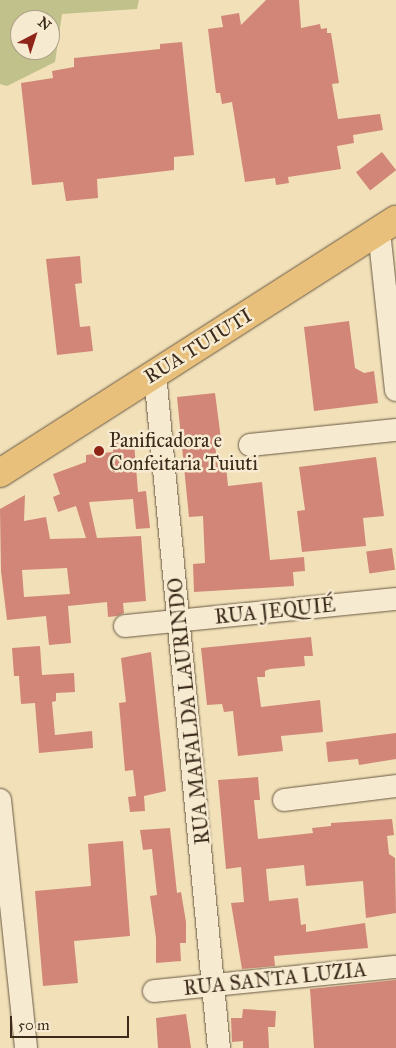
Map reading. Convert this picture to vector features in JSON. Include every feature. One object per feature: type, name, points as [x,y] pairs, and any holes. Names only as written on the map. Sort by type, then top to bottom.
[{"type":"main road","name":"RUA TUIUTI","points":[[0,473],[388,226]]},
{"type":"street","points":[[388,226],[396,390]]},
{"type":"street","name":"RUA MAFALDA LAURINDO","points":[[155,374],[215,985],[219,1048]]},
{"type":"street","points":[[250,445],[396,430]]},
{"type":"street","name":"RUA JEQUIÉ","points":[[124,626],[396,599]]},
{"type":"street","points":[[284,800],[396,786]]},
{"type":"street","points":[[0,800],[26,1048]]},
{"type":"street","name":"RUA SANTA LUZIA","points":[[154,991],[396,966]]},
{"type":"green space","points":[[0,0],[139,0],[137,9],[62,14],[60,28],[60,10],[10,10],[10,60],[55,60],[55,62],[7,86],[0,84]]},
{"type":"building","points":[[266,0],[299,0],[301,28],[320,24],[321,29],[327,28],[327,33],[331,33],[339,83],[332,84],[338,119],[380,114],[383,130],[353,135],[354,143],[337,146],[341,169],[288,177],[289,183],[276,185],[275,178],[245,182],[232,102],[222,104],[220,93],[216,93],[208,29],[223,27],[221,16],[239,13],[241,25]]},
{"type":"building","points":[[182,42],[194,155],[174,157],[174,170],[97,179],[98,198],[66,201],[63,182],[32,185],[21,83],[53,78],[52,71],[74,67],[74,58],[160,49],[160,44]]},
{"type":"building","points":[[382,152],[396,170],[370,190],[356,172]]},
{"type":"building","points":[[80,256],[82,283],[75,284],[80,327],[90,326],[93,351],[57,355],[46,259]]},
{"type":"building","points":[[349,321],[355,368],[364,373],[374,371],[378,403],[314,411],[304,327]]},
{"type":"building","points":[[215,393],[221,439],[214,439],[218,467],[226,466],[228,486],[262,482],[270,560],[304,557],[305,571],[293,572],[294,586],[194,592],[193,564],[205,563],[203,516],[189,517],[177,397]]},
{"type":"building","points":[[134,442],[138,492],[146,491],[150,528],[136,529],[133,499],[89,502],[97,538],[141,536],[146,601],[123,603],[124,613],[108,617],[107,602],[68,606],[71,643],[49,645],[46,616],[7,620],[1,571],[0,509],[25,495],[24,521],[46,517],[50,539],[86,538],[76,506],[58,512],[53,497],[60,494],[53,474],[86,462],[86,455],[113,452],[113,443]],"holes":[[[67,568],[70,594],[24,597],[22,570]]]},
{"type":"building","points":[[376,457],[384,516],[363,518],[366,546],[302,552],[297,511],[305,510],[299,467]]},
{"type":"building","points":[[392,548],[395,570],[369,573],[366,552]]},
{"type":"building","points":[[311,637],[313,656],[304,656],[305,666],[270,669],[265,671],[265,677],[257,677],[261,707],[320,700],[323,732],[281,736],[283,751],[238,756],[233,711],[224,712],[222,704],[207,705],[201,648]]},
{"type":"building","points":[[40,646],[42,675],[74,673],[75,692],[56,693],[56,701],[52,702],[55,735],[92,731],[93,748],[39,753],[35,703],[21,704],[19,676],[14,676],[12,648]]},
{"type":"building","points":[[151,652],[166,791],[144,796],[145,811],[130,812],[128,797],[136,796],[133,770],[125,771],[119,703],[126,702],[121,658]]},
{"type":"building","points":[[396,733],[396,759],[359,765],[358,759],[328,762],[326,742]]},
{"type":"building","points":[[258,777],[260,800],[254,800],[258,839],[313,833],[312,828],[331,826],[331,823],[392,819],[394,835],[387,836],[389,854],[395,858],[396,913],[366,918],[363,881],[306,886],[304,865],[266,869],[269,901],[298,898],[301,925],[306,924],[306,932],[365,923],[368,948],[274,956],[275,966],[242,969],[231,903],[244,902],[241,867],[226,869],[218,780]]},
{"type":"building","points":[[170,828],[177,893],[181,892],[186,922],[186,943],[180,943],[181,961],[156,963],[156,938],[150,896],[157,895],[152,849],[143,850],[140,830]]},
{"type":"building","points":[[123,841],[130,936],[74,941],[78,983],[43,986],[35,891],[91,886],[88,844]]},
{"type":"building","points":[[396,980],[396,1048],[314,1048],[310,989]]},
{"type":"building","points":[[243,1009],[276,1011],[275,1027],[268,1027],[269,1048],[243,1048],[243,1041],[232,1042],[231,1018],[242,1018]]},
{"type":"building","points":[[186,1014],[191,1048],[158,1048],[156,1018]]},
{"type":"place","name":"Panificadora e Confeitaria Tuiuti","points":[[99,451]]}]
